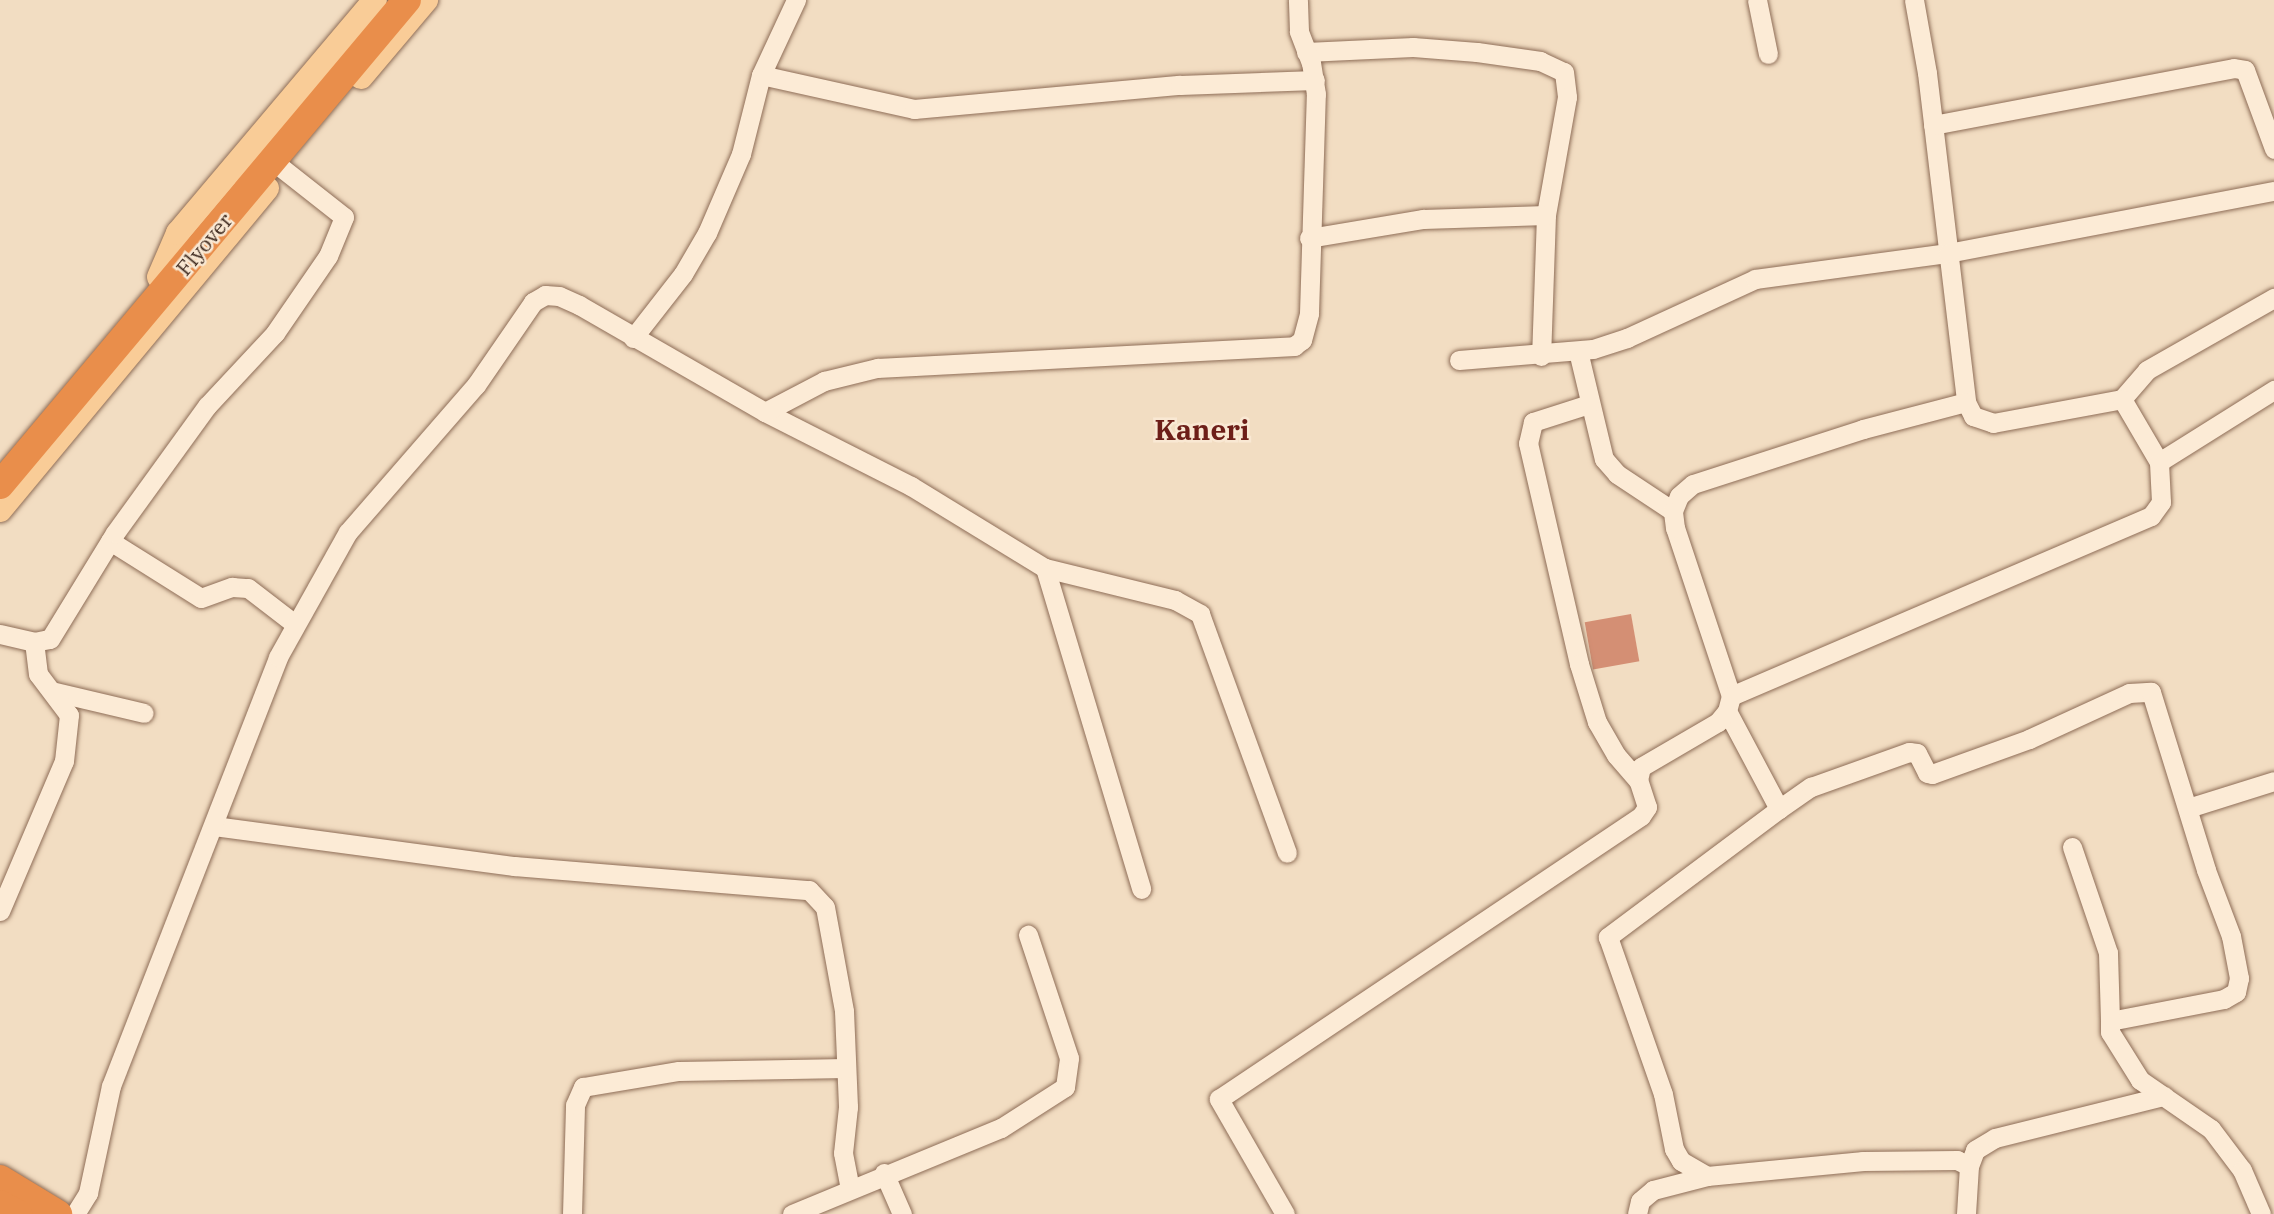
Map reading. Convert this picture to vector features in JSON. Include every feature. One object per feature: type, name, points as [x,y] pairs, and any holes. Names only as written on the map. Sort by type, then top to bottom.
[{"type":"highway","name":"Flyover","points":[[0,466],[393,0]]},
{"type":"highway","name":"Flyover","points":[[0,485],[407,0]]},
{"type":"highway","points":[[0,1179],[58,1214]]},
{"type":"highway","points":[[0,1204],[18,1214]]},
{"type":"main road","points":[[159,277],[178,233],[375,0]]},
{"type":"main road","points":[[0,510],[426,0]]},
{"type":"street","points":[[633,338],[683,274],[707,233],[741,154],[761,75],[796,0]]},
{"type":"street","points":[[765,412],[824,381],[877,368],[1294,345],[1302,340],[1309,313],[1315,80],[1299,31],[1298,0]]},
{"type":"street","points":[[1757,0],[1768,54]]},
{"type":"street","points":[[1914,0],[1933,125],[1966,402],[1973,416],[1993,423],[2122,400],[2147,370],[2274,298]]},
{"type":"street","points":[[1306,52],[1413,47],[1554,65],[1567,81],[1567,97],[1546,215],[1541,356]]},
{"type":"street","points":[[1933,125],[2234,68],[2245,70],[2274,149]]},
{"type":"street","points":[[761,75],[915,109],[1180,85],[1315,80]]},
{"type":"street","points":[[0,634],[34,642],[50,639],[110,541],[207,406],[275,333],[328,256],[344,217],[283,169]]},
{"type":"street","points":[[1459,360],[1541,356],[1578,351],[1627,338],[1755,279],[1948,253],[2274,191]]},
{"type":"street","points":[[1309,238],[1423,219],[1546,215]]},
{"type":"street","points":[[75,1214],[88,1193],[111,1086],[278,657],[348,532],[468,395],[533,302],[545,295],[559,296],[765,412],[911,486],[1045,568],[1175,600],[1200,614],[1287,853]]},
{"type":"street","points":[[1578,351],[1604,459],[1618,474],[1673,512]]},
{"type":"street","points":[[2159,462],[2274,390]]},
{"type":"street","points":[[1638,780],[1641,767],[1718,722],[1729,703],[2151,516],[2161,502],[2159,462],[2122,400]]},
{"type":"street","points":[[1779,809],[1729,703],[1673,512],[1679,496],[1693,484],[1729,470],[1966,402]]},
{"type":"street","points":[[1285,1214],[1219,1099],[1642,816],[1647,807],[1638,780],[1597,722],[1579,664],[1528,443],[1532,422],[1589,404]]},
{"type":"street","points":[[110,541],[201,598],[232,587],[248,588],[295,624]]},
{"type":"street","points":[[1045,568],[1141,889]]},
{"type":"street","points":[[0,911],[64,761],[69,715],[55,692],[38,674],[34,642]]},
{"type":"street","points":[[1707,1176],[1681,1161],[1674,1149],[1663,1094],[1608,937],[1779,809],[1819,783],[1909,752],[1917,753],[1924,770],[1932,774],[2146,689],[2156,701],[2231,936],[2239,978],[2235,992],[2224,999],[2109,1022]]},
{"type":"street","points":[[55,692],[144,713]]},
{"type":"street","points":[[2188,808],[2274,781]]},
{"type":"street","points":[[214,826],[514,866],[809,890],[820,897],[828,918],[844,1011],[846,1068],[843,1153],[850,1188]]},
{"type":"street","points":[[2072,847],[2108,953],[2109,1022],[2112,1038],[2132,1070],[2211,1129],[2242,1170],[2262,1214]]},
{"type":"street","points":[[792,1214],[884,1172],[1001,1128],[1065,1087],[1069,1058],[1028,934]]},
{"type":"street","points":[[572,1214],[575,1105],[583,1087],[679,1071],[846,1068]]},
{"type":"street","points":[[1966,1214],[1969,1166],[1975,1150],[1995,1138],[2164,1096]]},
{"type":"street","points":[[1637,1214],[1640,1201],[1653,1191],[1707,1176],[1863,1161],[1957,1160],[1969,1166]]},
{"type":"street","points":[[884,1172],[902,1214]]},
{"type":"building","points":[[1631,614],[1639,661],[1593,669],[1585,622]]},
{"type":"district","name":"Kaneri","points":[[1202,430]]}]
